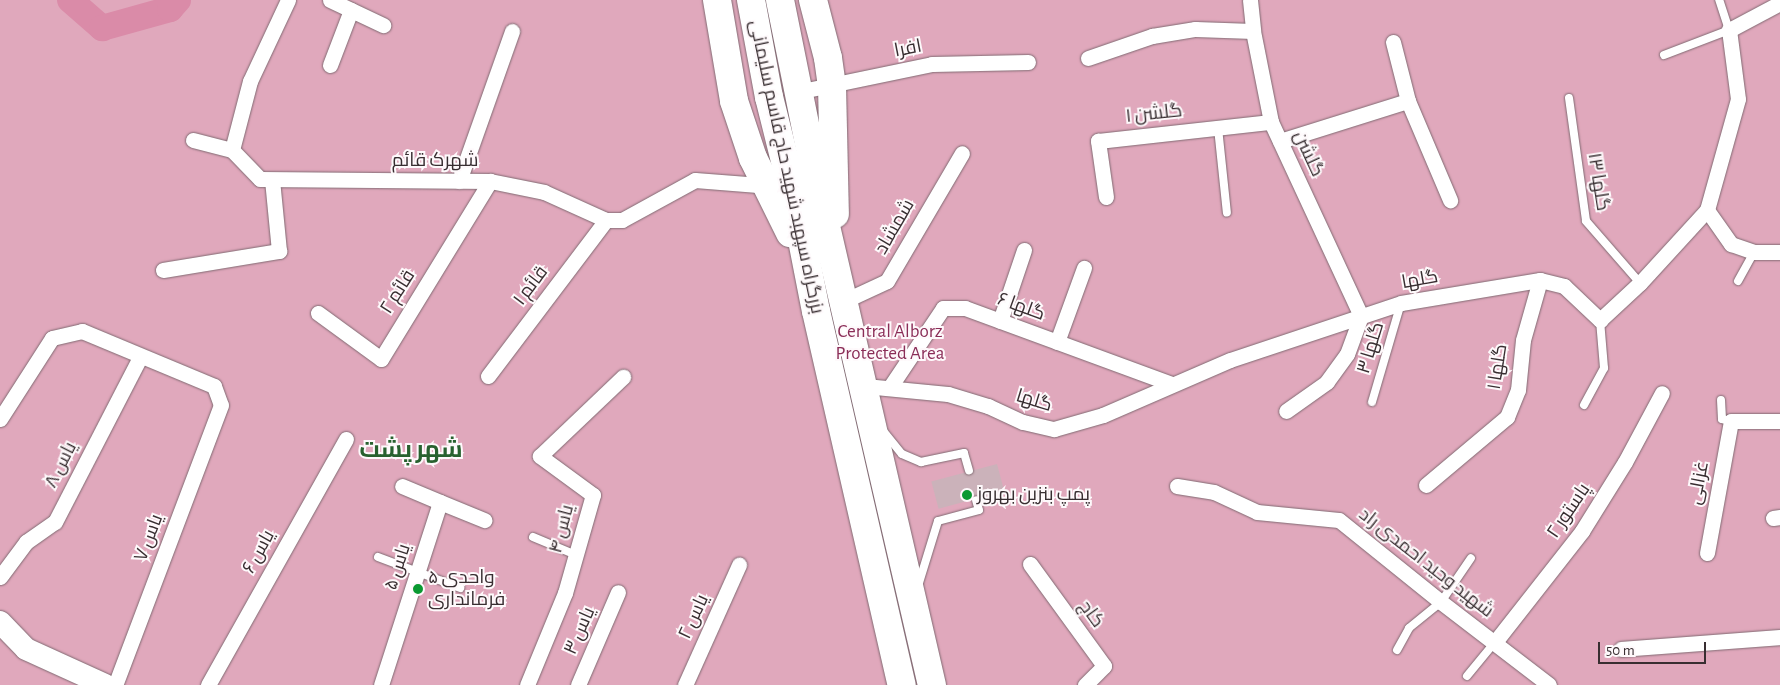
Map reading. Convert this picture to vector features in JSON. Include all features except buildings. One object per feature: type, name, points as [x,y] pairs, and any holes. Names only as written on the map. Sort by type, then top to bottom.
[{"type":"highway","points":[[717,0],[734,101],[753,158],[780,188]]},
{"type":"highway","points":[[813,0],[828,58],[832,86],[835,263]]},
{"type":"highway","name":"بزرگراه سپهبد شهید حاج قاسم سلیمانی","points":[[780,3],[797,92],[844,301],[878,386],[872,418],[932,685]]},
{"type":"highway","name":"بزرگراه سپهبد شهید حاج قاسم سلیمانی","points":[[753,6],[769,97],[780,188],[809,272],[902,685]]},
{"type":"street","points":[[192,140],[232,150],[250,81],[288,0]]},
{"type":"street","points":[[330,0],[383,25]]},
{"type":"street","name":"گلشن","points":[[1250,0],[1253,31],[1271,122],[1361,316]]},
{"type":"street","points":[[1600,320],[1640,283],[1707,210],[1738,99],[1730,30],[1780,3]]},
{"type":"street","points":[[330,65],[351,10]]},
{"type":"street","points":[[1088,58],[1152,36],[1195,30],[1253,31]]},
{"type":"street","points":[[459,181],[512,31]]},
{"type":"street","points":[[1392,42],[1408,101],[1450,200]]},
{"type":"street","name":"افرا","points":[[797,92],[932,64],[1028,62]]},
{"type":"street","points":[[1280,141],[1408,101]]},
{"type":"street","name":"گلشن ۱","points":[[1106,197],[1098,141],[1271,122]]},
{"type":"street","name":"شهرک قائم","points":[[232,150],[260,179],[490,181],[544,192],[606,220]]},
{"type":"street","name":"شمشاد","points":[[844,301],[887,281],[962,153]]},
{"type":"street","points":[[163,270],[279,251],[272,180]]},
{"type":"street","points":[[606,220],[622,220],[696,180],[780,188]]},
{"type":"street","name":"قائم ۲","points":[[318,313],[380,359],[490,181]]},
{"type":"street","points":[[1707,210],[1731,244],[1754,252],[1780,252]]},
{"type":"street","name":"قائم ۱","points":[[488,376],[606,220]]},
{"type":"street","points":[[1000,321],[1024,250]]},
{"type":"street","points":[[1057,342],[1084,268]]},
{"type":"street","name":"گلها","points":[[878,386],[948,394],[988,406],[1023,422],[1054,429],[1103,415],[1230,360],[1401,303],[1540,280],[1564,286],[1600,320]]},
{"type":"street","name":"گلها ۱","points":[[1426,485],[1507,417],[1518,390],[1523,340],[1540,280]]},
{"type":"street","name":"گلها ۶","points":[[878,386],[943,308],[965,308],[1172,384]]},
{"type":"street","points":[[1286,411],[1327,382],[1347,354],[1361,316]]},
{"type":"street","points":[[0,419],[52,338],[82,331],[140,357]]},
{"type":"street","name":"یاس ۷","points":[[115,685],[221,404],[214,386],[140,357]]},
{"type":"street","name":"یاس ۸","points":[[0,577],[26,542],[54,522],[140,357]]},
{"type":"street","name":"یاس ۴","points":[[527,685],[565,593],[592,495],[540,456],[622,377]]},
{"type":"street","name":"پاستور ۲","points":[[1495,642],[1582,531],[1625,462],[1662,393]]},
{"type":"street","points":[[1731,421],[1780,421]]},
{"type":"street","name":"غزالی","points":[[1707,552],[1731,421]]},
{"type":"street","name":"یاس ۶","points":[[208,685],[346,439]]},
{"type":"street","points":[[402,486],[484,520]]},
{"type":"street","name":"شهید وحید احمدی راد","points":[[1177,486],[1214,492],[1257,512],[1339,520],[1549,685]]},
{"type":"street","name":"یاس ۵","points":[[381,685],[440,502]]},
{"type":"street","name":"کاج","points":[[1030,564],[1104,666],[1085,685]]},
{"type":"street","name":"یاس ۲","points":[[685,685],[739,565]]},
{"type":"street","name":"یاس ۳","points":[[578,685],[618,592]]},
{"type":"street","points":[[0,622],[26,649],[105,685]]},
{"type":"street","points":[[1621,649],[1780,637]]},
{"type":"lane","points":[[1664,55],[1730,30],[1719,0]]},
{"type":"lane","name":"گلها ۱۳","points":[[1569,98],[1586,221],[1640,283]]},
{"type":"lane","points":[[1218,128],[1227,213]]},
{"type":"lane","points":[[1738,281],[1754,252]]},
{"type":"lane","name":"گلها ۳","points":[[1372,402],[1401,303]]},
{"type":"lane","points":[[1584,405],[1604,368],[1600,320]]},
{"type":"lane","points":[[1721,400],[1722,419],[1731,421]]},
{"type":"lane","points":[[872,418],[902,454],[921,462],[964,453],[968,470]]},
{"type":"lane","points":[[914,600],[938,521],[979,510],[976,500]]},
{"type":"lane","points":[[533,537],[576,555]]},
{"type":"lane","points":[[378,557],[460,588]]},
{"type":"lane","points":[[1397,650],[1409,628],[1441,602],[1471,558]]},
{"type":"lane","points":[[1467,676],[1495,642]]},
{"type":"green space","name":"Central Alborz Protected Area","points":[[0,0],[1780,0],[1780,685],[0,685]]},
{"type":"waterway","points":[[70,0],[102,28],[170,9],[178,0]]},
{"type":"place","name":"پمپ بنزین بهروز","points":[[967,495]]},
{"type":"place","name":"۵ واحدی فرمانداری","points":[[418,589]]},
{"type":"district","name":"شهر پشت","points":[[411,451]]}]
